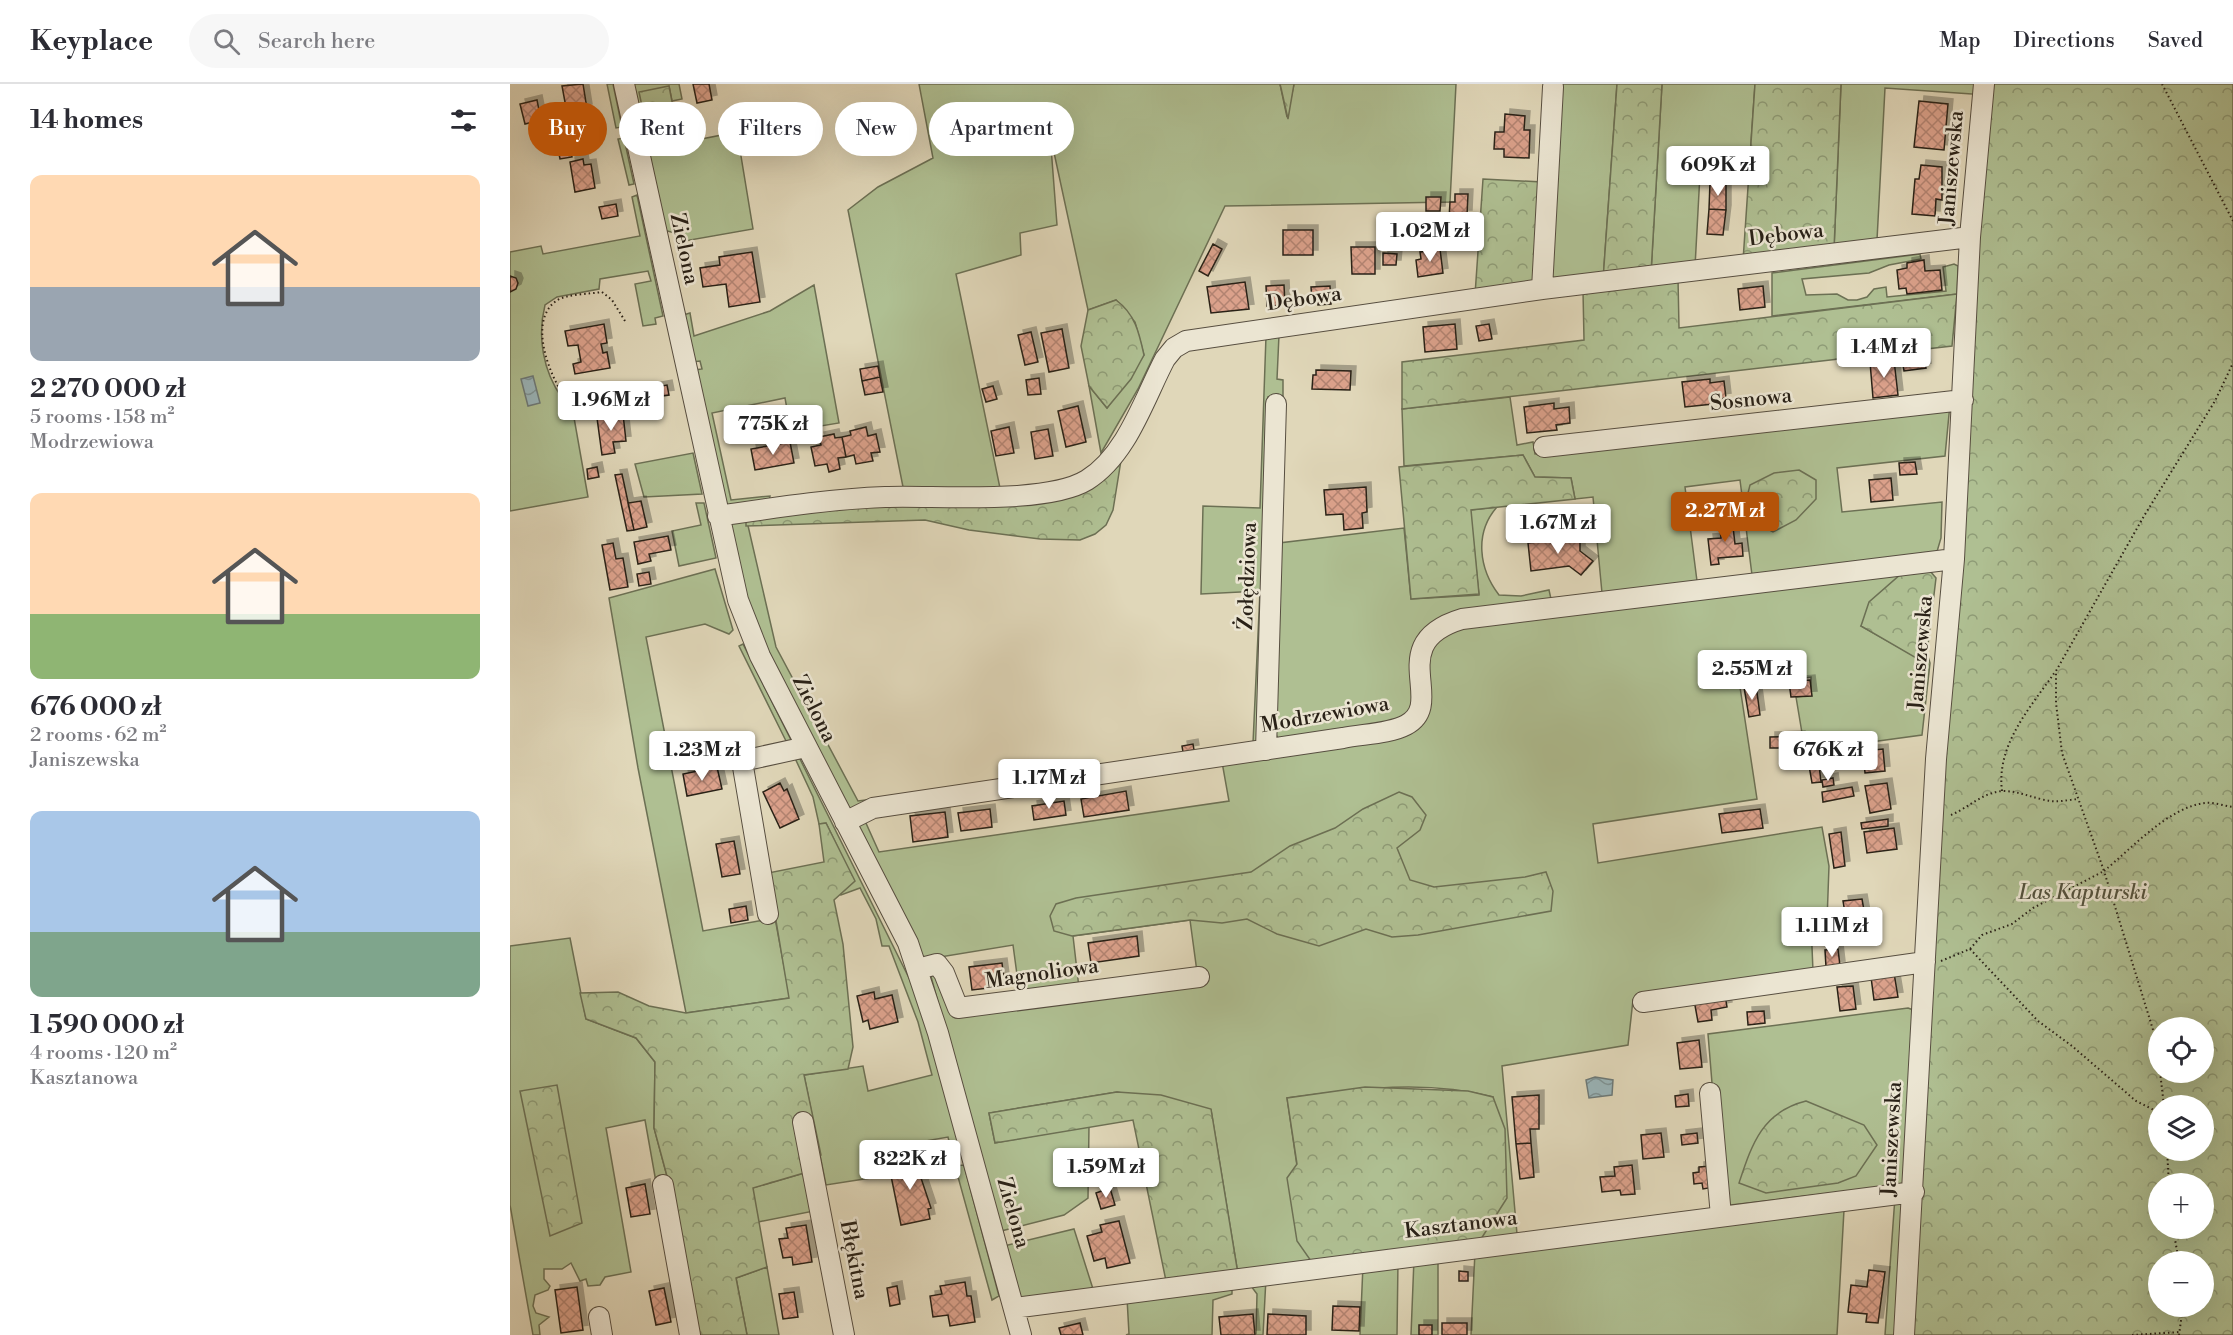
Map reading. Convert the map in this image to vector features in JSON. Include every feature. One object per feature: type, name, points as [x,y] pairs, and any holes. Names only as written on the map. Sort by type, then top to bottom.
[{"type":"street","name":"Zielona","points":[[624,84],[718,516],[747,627],[806,747],[908,943],[938,1033],[1021,1335]]},
{"type":"street","name":"Janiszewska","points":[[1904,1335],[1914,1192],[1936,759],[1954,560],[1970,237],[1984,84]]},
{"type":"street","points":[[1542,290],[1552,87]]},
{"type":"street","name":"Dębowa","points":[[718,516],[884,497],[984,497],[1059,490],[1086,480],[1108,461],[1126,437],[1165,359],[1174,348],[1186,341],[1542,290],[1970,237]]},
{"type":"street","name":"Sosnowa","points":[[1544,447],[1963,400]]},
{"type":"street","name":"Żołędziowa","points":[[1266,750],[1276,405]]},
{"type":"street","name":"Modrzewiowa","points":[[845,822],[873,808],[1266,750],[1406,725],[1416,717],[1420,707],[1420,665],[1427,638],[1443,625],[1462,619],[1954,560]]},
{"type":"street","points":[[768,914],[742,761],[806,747]]},
{"type":"street","name":"Magnoliowa","points":[[918,969],[936,964],[944,973],[958,1008],[1199,977]]},
{"type":"street","points":[[1643,1002],[1925,965]]},
{"type":"street","points":[[1710,1093],[1721,1216]]},
{"type":"street","name":"Błękitna","points":[[803,1122],[844,1335]]},
{"type":"street","points":[[663,1185],[690,1335]]},
{"type":"street","name":"Kasztanowa","points":[[1014,1308],[1914,1192]]},
{"type":"path","points":[[2162,84],[2233,221]]},
{"type":"path","points":[[625,321],[612,300],[602,292],[557,301],[545,314],[543,342],[552,378],[564,396],[611,392],[636,382]]},
{"type":"path","points":[[2002,791],[1999,772],[2004,751],[2056,671],[2144,516],[2215,401],[2233,363]]},
{"type":"path","points":[[2056,671],[2056,703],[2062,753],[2104,871],[2149,1017]]},
{"type":"path","points":[[1933,815],[1951,815],[1986,795],[2002,791],[2022,793],[2047,801],[2078,798]]},
{"type":"path","points":[[1925,965],[1970,949],[1982,935],[2012,924],[2033,908],[2104,871],[2173,814],[2188,807],[2207,803],[2233,807]]},
{"type":"path","points":[[1970,949],[2038,1021],[2136,1101],[2148,1107]]},
{"type":"path","points":[[2132,1335],[2179,1334],[2181,1317]]},
{"type":"green space","points":[[607,84],[613,84],[619,113],[619,128],[616,128]]},
{"type":"green space","points":[[632,84],[679,84],[682,99],[672,101],[669,86],[664,102],[636,102]]},
{"type":"green space","points":[[919,84],[1280,84],[1287,117],[1294,84],[1456,84],[1450,202],[1225,206],[1138,389],[1101,453],[1089,386],[1107,408],[1144,355],[1135,322],[1116,300],[1088,310],[1055,156],[1074,156],[1074,102],[929,102],[929,137]]},
{"type":"green space","points":[[1280,84],[1294,84],[1288,119],[1281,88]]},
{"type":"green space","points":[[1560,84],[1617,84],[1603,280],[1558,280],[1547,274]]},
{"type":"green space","points":[[1617,84],[1662,84],[1651,273],[1603,280]]},
{"type":"green space","points":[[1662,84],[1755,84],[1750,156],[1701,155],[1695,267],[1651,273]]},
{"type":"green space","points":[[1755,84],[1841,84],[1834,249],[1743,261]]},
{"type":"green space","points":[[1841,84],[1981,84],[1981,93],[1885,88],[1877,240],[1834,249]]},
{"type":"green space","name":"Las Kapturski","points":[[1991,84],[2233,84],[2233,1335],[1909,1335],[1957,470]]},
{"type":"green space","points":[[669,86],[672,102],[641,102],[639,92]]},
{"type":"green space","points":[[718,136],[718,156],[741,156],[753,229],[679,242],[675,233],[663,230],[647,156],[706,156],[706,138]]},
{"type":"green space","points":[[622,156],[628,156],[634,184],[629,185]]},
{"type":"green space","points":[[933,156],[1052,156],[1057,225],[1020,233],[1021,255],[956,274],[1000,488],[904,492],[848,210],[878,187],[933,158]]},
{"type":"green space","points":[[1483,179],[1542,182],[1535,287],[1475,295]]},
{"type":"green space","points":[[637,195],[663,316],[655,318],[656,324],[643,326],[635,284],[651,281],[648,271],[600,279],[599,289],[557,297],[545,305],[542,341],[550,377],[562,398],[573,400],[640,390],[641,399],[573,412],[588,497],[510,511],[510,252],[541,246],[543,254],[640,236],[632,197]]},
{"type":"green space","points":[[1920,254],[1921,259],[1889,265],[1869,273],[1802,279],[1806,295],[1837,294],[1848,300],[1857,300],[1867,297],[1874,289],[1886,287],[1887,297],[1946,291],[1943,267],[1954,264],[1958,266],[1957,294],[1772,316],[1772,273]]},
{"type":"green space","points":[[1678,278],[1679,328],[1957,294],[1952,346],[1402,409],[1402,362],[1584,340],[1583,291]]},
{"type":"green space","points":[[814,285],[839,423],[791,431],[785,398],[712,413],[731,500],[770,496],[769,502],[729,506],[723,503],[695,370],[702,369],[700,361],[692,362],[680,316],[690,313],[694,336],[770,311]]},
{"type":"green space","points":[[1116,300],[1132,317],[1144,355],[1131,379],[1107,408],[1089,386],[1081,346],[1088,310]]},
{"type":"green space","points":[[1279,335],[1277,379],[1283,380],[1283,397],[1268,397],[1272,449],[1258,742],[1253,743],[1260,591],[1201,594],[1203,506],[1260,508],[1266,336]]},
{"type":"green space","points":[[1510,397],[1517,445],[1533,442],[1535,454],[1950,404],[1945,456],[1837,468],[1842,512],[1942,502],[1941,538],[1936,555],[1752,575],[1740,480],[1685,487],[1697,581],[1602,593],[1593,497],[1575,499],[1571,478],[1535,477],[1523,455],[1404,466],[1402,409]]},
{"type":"green space","points":[[1123,448],[1113,510],[1106,525],[1095,534],[1080,540],[1040,539],[969,530],[925,520],[746,526],[746,517],[878,505],[1061,500],[1090,487]]},
{"type":"green space","points":[[693,453],[702,494],[644,497],[635,464]]},
{"type":"green space","points":[[1523,455],[1535,477],[1571,478],[1575,499],[1471,510],[1479,594],[1411,599],[1399,467]]},
{"type":"green space","points":[[1799,470],[1816,480],[1816,499],[1796,520],[1773,532],[1747,518],[1745,505],[1750,485],[1774,473]]},
{"type":"green space","points":[[696,503],[704,503],[716,558],[679,566],[672,531],[701,525]]},
{"type":"green space","points":[[1497,507],[1485,528],[1482,551],[1487,574],[1499,595],[1521,596],[1549,590],[1551,599],[1925,565],[1861,626],[1923,661],[1927,653],[1930,663],[1922,735],[1805,751],[1796,697],[1811,695],[1811,677],[1740,687],[1757,799],[1593,824],[1598,863],[1822,827],[1829,866],[1827,921],[1811,923],[1813,971],[1633,1000],[1628,1045],[1502,1066],[1517,1234],[1481,1239],[1493,1097],[1442,1088],[1416,1087],[1364,1089],[1287,1098],[1311,1261],[1238,1274],[1211,1110],[1117,1092],[989,1113],[995,1143],[1089,1126],[1088,1198],[1064,1215],[1001,1231],[930,973],[931,969],[959,1015],[1197,972],[1190,920],[1073,936],[1079,988],[1020,997],[1013,945],[928,959],[921,955],[858,827],[865,821],[879,852],[1229,801],[1222,762],[1419,726],[1423,722],[1279,741],[1275,732],[1279,543],[1404,528],[1411,599],[1479,595],[1470,510]]},
{"type":"green space","points":[[746,517],[776,647],[858,801],[904,795],[850,811],[759,635],[743,588],[728,527],[733,521]]},
{"type":"green space","points":[[1925,565],[1936,578],[1927,653],[1923,662],[1861,626],[1869,602],[1901,574]]},
{"type":"green space","points":[[715,569],[733,630],[729,634],[705,624],[646,637],[703,931],[775,918],[790,998],[686,1013],[638,768],[609,598]]},
{"type":"green space","points":[[743,644],[793,744],[788,745],[739,646]]},
{"type":"green space","points":[[798,755],[911,982],[929,1034],[960,1149],[952,1153],[948,1137],[879,1149],[883,1176],[826,1185],[804,1075],[863,1066],[868,1091],[932,1075],[918,1022],[889,946],[882,946],[876,919],[860,888],[841,895],[841,891],[854,881],[826,823],[819,824],[813,797],[794,756]]},
{"type":"green space","points":[[1399,792],[1412,797],[1426,815],[1420,830],[1397,848],[1410,880],[1434,887],[1525,877],[1546,872],[1553,891],[1551,911],[1418,935],[1392,937],[1366,929],[1319,946],[1277,934],[1247,919],[1222,923],[1190,920],[1072,936],[1054,931],[1050,916],[1056,904],[1076,898],[1251,872],[1290,846],[1335,828],[1363,809]]},
{"type":"green space","points":[[826,823],[855,881],[834,900],[843,944],[853,1047],[848,1069],[804,1075],[821,1155],[804,1173],[753,1188],[767,1267],[736,1278],[747,1335],[697,1335],[671,1191],[654,1128],[655,1062],[636,1038],[586,1019],[580,993],[618,992],[649,1006],[686,1013],[789,998],[768,873],[824,862],[819,824]]},
{"type":"green space","points":[[570,938],[586,1019],[636,1038],[655,1062],[654,1128],[671,1191],[665,1233],[645,1120],[606,1128],[631,1272],[605,1277],[600,1285],[588,1286],[586,1279],[580,1281],[571,1263],[562,1269],[544,1269],[544,1279],[550,1286],[548,1290],[535,1295],[533,1306],[536,1313],[549,1317],[539,1325],[540,1335],[533,1335],[510,1205],[510,946]]},
{"type":"green space","points":[[1908,1008],[1916,1011],[1908,1184],[1722,1206],[1708,1034]]},
{"type":"green space","points":[[557,1085],[582,1223],[550,1236],[520,1091]]},
{"type":"green space","points":[[1365,1087],[1468,1091],[1493,1097],[1505,1129],[1507,1198],[1481,1239],[1311,1261],[1297,1241],[1287,1178],[1297,1164],[1287,1098]]},
{"type":"green space","points":[[1117,1092],[1161,1095],[1211,1109],[1238,1274],[1166,1281],[1133,1120],[995,1143],[989,1113]]},
{"type":"green space","points":[[1806,1101],[1864,1125],[1877,1145],[1856,1176],[1838,1183],[1766,1193],[1739,1183],[1754,1143],[1769,1121],[1791,1106]]},
{"type":"green space","points":[[964,1165],[999,1296],[992,1300],[955,1166]]},
{"type":"green space","points":[[804,1173],[814,1211],[758,1222],[752,1188]]},
{"type":"green space","points":[[1895,1197],[1907,1202],[1899,1335],[1885,1335]]},
{"type":"green space","points":[[1844,1210],[1837,1335],[1471,1335],[1475,1252]]},
{"type":"green space","points":[[1074,1229],[1093,1289],[1020,1299],[1004,1246]]},
{"type":"green space","points":[[1438,1257],[1438,1335],[1411,1335],[1414,1259]]},
{"type":"green space","points":[[1398,1261],[1397,1335],[1360,1335],[1363,1265]]},
{"type":"green space","points":[[767,1267],[779,1335],[747,1335],[736,1278]]},
{"type":"green space","points":[[1266,1278],[1263,1335],[1256,1335],[1257,1294],[1251,1286]]},
{"type":"green space","points":[[1232,1288],[1232,1294],[1213,1300],[1212,1335],[1126,1335],[1129,1334],[1127,1298]]},
{"type":"water","points":[[533,376],[540,403],[528,406],[521,379]]},
{"type":"water","points":[[1595,1077],[1613,1080],[1612,1095],[1589,1098],[1586,1080]]},
{"type":"building","points":[[583,84],[586,102],[565,102],[562,86]]},
{"type":"building","points":[[693,84],[709,84],[712,100],[697,102]]},
{"type":"building","points":[[1919,101],[1948,104],[1944,150],[1914,147]]},
{"type":"building","points":[[528,102],[528,123],[525,124],[520,104]]},
{"type":"building","points":[[1505,114],[1525,116],[1524,130],[1530,130],[1529,158],[1504,157],[1504,149],[1494,149],[1495,132],[1504,132]]},
{"type":"building","points":[[559,156],[572,156],[572,157],[560,159]]},
{"type":"building","points":[[583,159],[584,165],[591,164],[595,188],[575,192],[570,162]]},
{"type":"building","points":[[1921,165],[1942,167],[1942,200],[1936,199],[1935,216],[1912,214],[1915,179],[1919,179]]},
{"type":"building","points":[[1710,183],[1726,184],[1726,210],[1709,209]]},
{"type":"building","points":[[1455,194],[1468,194],[1467,215],[1458,215],[1458,220],[1449,219],[1450,202],[1455,202]]},
{"type":"building","points":[[1426,197],[1441,197],[1440,211],[1426,211]]},
{"type":"building","points":[[616,204],[618,216],[602,219],[599,207]]},
{"type":"building","points":[[1709,209],[1726,210],[1723,235],[1707,234]]},
{"type":"building","points":[[1283,230],[1313,230],[1313,255],[1283,255]]},
{"type":"building","points":[[1213,244],[1222,249],[1208,276],[1199,271]]},
{"type":"building","points":[[1351,247],[1375,247],[1375,274],[1352,274]]},
{"type":"building","points":[[1440,249],[1443,273],[1418,277],[1416,260],[1421,259],[1420,252]]},
{"type":"building","points":[[752,252],[760,302],[729,307],[726,284],[703,287],[700,268],[720,265],[719,257]]},
{"type":"building","points":[[1383,253],[1397,254],[1396,265],[1383,265]]},
{"type":"building","points":[[1924,260],[1925,271],[1940,270],[1942,290],[1907,294],[1906,288],[1899,289],[1897,270],[1907,268],[1907,263]]},
{"type":"building","points":[[510,276],[516,278],[518,283],[516,289],[510,292]]},
{"type":"building","points":[[1245,282],[1249,309],[1211,313],[1207,287]]},
{"type":"building","points":[[1284,285],[1285,305],[1267,306],[1266,286]]},
{"type":"building","points":[[1330,286],[1331,304],[1318,305],[1318,300],[1312,300],[1311,287]]},
{"type":"building","points":[[1763,286],[1765,307],[1740,310],[1738,289]]},
{"type":"building","points":[[604,324],[607,343],[601,344],[603,353],[607,352],[610,368],[575,374],[573,364],[581,362],[578,345],[568,346],[565,331]]},
{"type":"building","points":[[1455,324],[1457,349],[1425,352],[1423,327]]},
{"type":"building","points":[[1489,324],[1492,339],[1479,341],[1476,326]]},
{"type":"building","points":[[1062,329],[1069,368],[1049,372],[1041,333]]},
{"type":"building","points":[[1031,332],[1038,362],[1025,365],[1018,335]]},
{"type":"building","points":[[1924,354],[1926,368],[1904,371],[1902,358]]},
{"type":"building","points":[[1894,360],[1898,395],[1873,398],[1870,362]]},
{"type":"building","points":[[878,366],[880,377],[862,381],[860,369]]},
{"type":"building","points":[[1316,370],[1351,371],[1350,390],[1312,389],[1313,375],[1316,375]]},
{"type":"building","points":[[880,377],[883,392],[865,395],[862,381]]},
{"type":"building","points":[[1039,378],[1041,394],[1028,395],[1026,380]]},
{"type":"building","points":[[1710,379],[1710,383],[1724,381],[1726,398],[1712,400],[1713,404],[1685,407],[1682,382]]},
{"type":"building","points":[[667,385],[669,395],[641,399],[640,390]]},
{"type":"building","points":[[993,386],[997,399],[986,402],[982,389]]},
{"type":"building","points":[[1554,403],[1554,409],[1569,407],[1570,423],[1556,425],[1557,430],[1527,433],[1524,407]]},
{"type":"building","points":[[1078,406],[1086,442],[1066,447],[1058,411]]},
{"type":"building","points":[[623,414],[626,441],[613,442],[615,453],[602,455],[597,418]]},
{"type":"building","points":[[866,427],[868,436],[876,434],[880,452],[871,453],[873,461],[856,464],[854,455],[846,457],[842,437],[851,435],[850,431]]},
{"type":"building","points":[[1009,427],[1014,453],[996,456],[991,431]]},
{"type":"building","points":[[1048,429],[1053,456],[1035,459],[1031,432]]},
{"type":"building","points":[[834,434],[835,438],[842,437],[846,457],[838,458],[840,469],[829,472],[827,464],[815,466],[811,447],[821,445],[819,437]]},
{"type":"building","points":[[790,442],[794,463],[755,470],[751,449]]},
{"type":"building","points":[[1915,462],[1917,474],[1900,475],[1899,463]]},
{"type":"building","points":[[597,467],[599,477],[588,479],[587,469]]},
{"type":"building","points":[[622,474],[634,530],[627,531],[615,475]]},
{"type":"building","points":[[1891,478],[1893,500],[1871,502],[1869,480]]},
{"type":"building","points":[[1366,487],[1367,512],[1362,513],[1363,528],[1344,530],[1343,514],[1326,515],[1324,490]]},
{"type":"building","points":[[641,501],[647,527],[634,530],[628,503]]},
{"type":"building","points":[[1732,518],[1735,544],[1742,543],[1743,556],[1718,558],[1719,564],[1711,565],[1708,539],[1721,538],[1719,520]]},
{"type":"building","points":[[668,536],[671,550],[649,554],[651,561],[638,564],[634,542]]},
{"type":"building","points":[[1580,537],[1580,551],[1593,561],[1581,575],[1569,566],[1531,571],[1528,543]]},
{"type":"building","points":[[613,543],[616,559],[623,558],[628,587],[610,590],[602,545]]},
{"type":"building","points":[[649,572],[651,584],[639,586],[637,574]]},
{"type":"building","points":[[1810,680],[1812,696],[1791,697],[1789,682]]},
{"type":"building","points":[[1756,685],[1760,715],[1749,717],[1744,687]]},
{"type":"building","points":[[1800,736],[1801,748],[1770,748],[1770,737]]},
{"type":"building","points":[[1193,744],[1194,750],[1183,752],[1182,746]]},
{"type":"building","points":[[1848,748],[1850,760],[1819,765],[1821,782],[1812,783],[1807,754]]},
{"type":"building","points":[[1883,749],[1885,771],[1865,773],[1863,751]]},
{"type":"building","points":[[717,767],[722,789],[687,796],[683,774]]},
{"type":"building","points":[[1833,778],[1834,785],[1823,787],[1822,780]]},
{"type":"building","points":[[780,783],[784,791],[787,789],[799,819],[780,828],[763,792]]},
{"type":"building","points":[[1887,783],[1891,809],[1870,813],[1865,786]]},
{"type":"building","points":[[1852,787],[1854,796],[1823,802],[1822,792]]},
{"type":"building","points":[[1126,791],[1129,810],[1084,817],[1081,799]]},
{"type":"building","points":[[1064,801],[1066,815],[1034,820],[1032,806]]},
{"type":"building","points":[[990,809],[992,827],[961,831],[958,813]]},
{"type":"building","points":[[1760,809],[1763,828],[1722,833],[1719,814]]},
{"type":"building","points":[[945,812],[948,837],[913,842],[910,816]]},
{"type":"building","points":[[1888,819],[1888,826],[1862,829],[1861,823]]},
{"type":"building","points":[[1894,828],[1897,849],[1867,853],[1864,832]]},
{"type":"building","points":[[1841,832],[1845,866],[1834,868],[1829,834]]},
{"type":"building","points":[[734,841],[740,874],[722,877],[716,844]]},
{"type":"building","points":[[1862,899],[1866,922],[1847,925],[1843,901]]},
{"type":"building","points":[[746,906],[748,920],[731,923],[729,909]]},
{"type":"building","points":[[1137,936],[1139,956],[1091,963],[1088,943]]},
{"type":"building","points":[[1838,949],[1840,966],[1826,967],[1825,950]]},
{"type":"building","points":[[1002,963],[1005,986],[972,990],[969,967]]},
{"type":"building","points":[[1894,973],[1898,997],[1874,1000],[1871,977]]},
{"type":"building","points":[[1853,986],[1856,1009],[1840,1011],[1837,987]]},
{"type":"building","points":[[874,992],[875,999],[892,995],[898,1022],[870,1029],[868,1020],[863,1022],[857,996]]},
{"type":"building","points":[[1725,995],[1727,1007],[1711,1010],[1712,1020],[1698,1022],[1694,1000]]},
{"type":"building","points":[[1764,1011],[1765,1023],[1748,1025],[1747,1012]]},
{"type":"building","points":[[1699,1040],[1702,1067],[1680,1069],[1677,1043]]},
{"type":"building","points":[[1688,1094],[1689,1106],[1676,1107],[1675,1096]]},
{"type":"building","points":[[1539,1095],[1539,1129],[1530,1129],[1531,1143],[1516,1144],[1512,1097]]},
{"type":"building","points":[[1661,1133],[1664,1157],[1643,1159],[1641,1135]]},
{"type":"building","points":[[1697,1133],[1698,1143],[1682,1145],[1681,1135]]},
{"type":"building","points":[[1531,1143],[1534,1177],[1520,1179],[1516,1144]]},
{"type":"building","points":[[919,1153],[921,1161],[916,1163],[931,1208],[928,1209],[930,1219],[901,1225],[889,1166],[904,1162],[903,1156]]},
{"type":"building","points":[[1632,1165],[1635,1194],[1621,1195],[1620,1190],[1602,1192],[1600,1177],[1615,1176],[1614,1167]]},
{"type":"building","points":[[1712,1166],[1714,1187],[1703,1189],[1702,1183],[1694,1184],[1693,1173],[1699,1172],[1699,1167]]},
{"type":"building","points":[[645,1184],[650,1214],[631,1217],[626,1188]]},
{"type":"building","points":[[1110,1188],[1115,1205],[1101,1209],[1096,1193]]},
{"type":"building","points":[[1119,1221],[1130,1263],[1107,1268],[1105,1258],[1094,1261],[1087,1236],[1102,1232],[1100,1225]]},
{"type":"building","points":[[806,1225],[812,1262],[793,1265],[792,1257],[783,1258],[779,1239],[788,1238],[786,1228]]},
{"type":"building","points":[[1869,1270],[1885,1272],[1878,1323],[1866,1322],[1867,1314],[1848,1312],[1851,1285],[1867,1287]]},
{"type":"building","points":[[1459,1271],[1468,1272],[1468,1281],[1459,1281]]},
{"type":"building","points":[[965,1282],[967,1296],[971,1296],[975,1322],[950,1326],[948,1315],[933,1317],[930,1296],[942,1294],[940,1286]]},
{"type":"building","points":[[897,1286],[900,1304],[890,1306],[887,1288]]},
{"type":"building","points":[[577,1287],[583,1330],[561,1333],[555,1290]]},
{"type":"building","points":[[664,1288],[671,1322],[656,1325],[649,1291]]},
{"type":"building","points":[[794,1292],[798,1317],[783,1319],[779,1294]]},
{"type":"building","points":[[1333,1306],[1360,1307],[1359,1331],[1332,1330]]},
{"type":"building","points":[[1253,1314],[1255,1335],[1221,1335],[1219,1317]]},
{"type":"building","points":[[1268,1314],[1306,1316],[1306,1335],[1267,1335]]},
{"type":"building","points":[[1080,1323],[1083,1335],[1061,1335],[1059,1328]]},
{"type":"building","points":[[1442,1323],[1467,1323],[1467,1335],[1442,1335]]},
{"type":"building","points":[[1419,1325],[1432,1325],[1432,1335],[1419,1335]]}]
